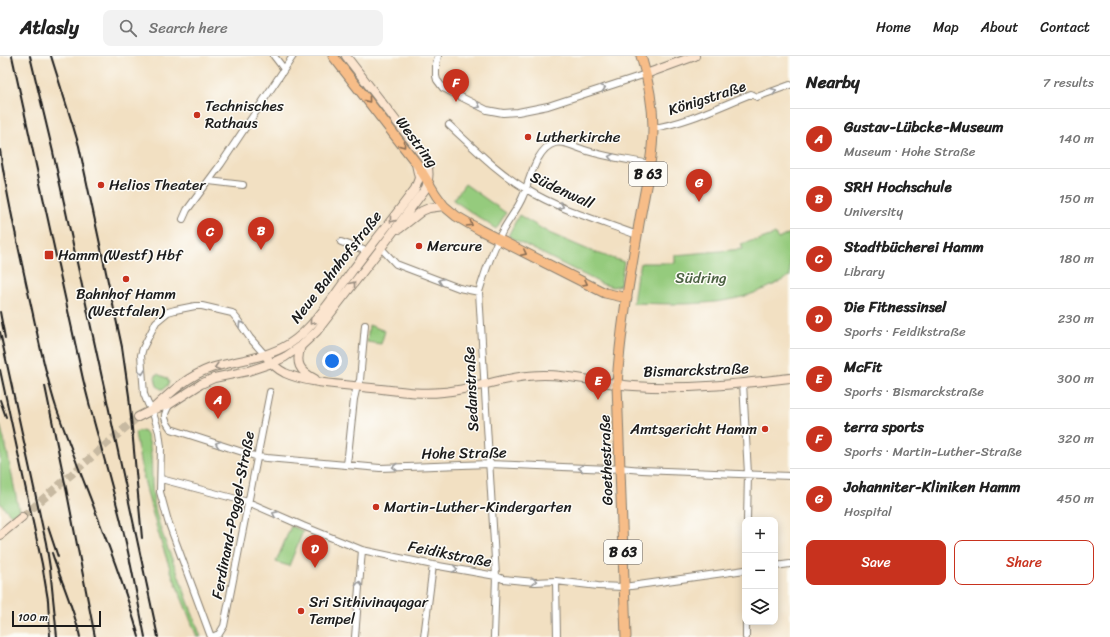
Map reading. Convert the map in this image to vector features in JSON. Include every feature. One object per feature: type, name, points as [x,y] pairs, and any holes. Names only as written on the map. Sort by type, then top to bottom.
[{"type":"main road","name":"Westring","points":[[333,56],[416,162],[428,181]]},
{"type":"main road","name":"Westring","points":[[346,56],[424,157],[429,168],[428,181]]},
{"type":"main road","name":"B 63","points":[[637,235],[653,140],[651,101],[641,56]]},
{"type":"main road","points":[[646,74],[695,56]]},
{"type":"main road","name":"Neue Bahnhofstraße","points":[[152,410],[167,395],[190,377],[209,369],[265,355],[288,344],[307,329],[415,189],[419,178],[416,162]]},
{"type":"main road","name":"Neue Bahnhofstraße","points":[[152,410],[170,404],[201,384],[214,378],[248,371],[272,363],[292,353],[301,346],[317,331],[381,248],[422,194],[428,181]]},
{"type":"main road","points":[[428,181],[444,206],[467,223],[605,293],[627,298]]},
{"type":"main road","points":[[390,236],[422,211],[429,208],[444,206]]},
{"type":"main road","name":"Goethestraße","points":[[626,637],[617,385],[627,298],[637,235]]},
{"type":"main road","points":[[301,346],[298,353],[299,365],[309,376],[321,382]]},
{"type":"main road","name":"Bismarckstraße","points":[[265,355],[283,372],[299,378],[321,382],[425,393],[456,390],[522,377],[544,375],[617,385],[676,388],[790,378]]},
{"type":"main road","points":[[138,417],[152,410]]},
{"type":"main road","points":[[0,535],[22,517]]},
{"type":"street","points":[[274,56],[284,69]]},
{"type":"street","points":[[183,219],[186,210],[221,164],[293,56]]},
{"type":"street","points":[[438,56],[436,68],[437,80],[443,88],[476,105],[491,111],[503,113],[518,112],[548,106],[646,74]]},
{"type":"street","name":"Königstraße","points":[[653,128],[679,122],[751,94],[757,97],[790,84]]},
{"type":"street","name":"Südenwall","points":[[449,125],[488,161],[509,178],[526,189],[544,199],[637,235]]},
{"type":"street","name":"Sedanstraße","points":[[494,637],[496,576],[479,292],[498,239],[521,201],[538,157],[550,145],[564,142],[596,154],[650,164]]},
{"type":"street","points":[[209,181],[243,185]]},
{"type":"street","points":[[341,242],[367,251]]},
{"type":"street","points":[[381,248],[396,264],[459,288],[479,292]]},
{"type":"street","points":[[212,637],[166,513],[160,492],[161,447],[159,432],[144,392],[141,355],[156,322],[168,312],[195,306],[202,306],[232,313],[238,319],[250,338],[265,355]]},
{"type":"street","points":[[347,465],[354,399],[360,380],[365,325]]},
{"type":"street","points":[[743,383],[748,474],[748,517]]},
{"type":"street","name":"Ferdinand-Poggel-Straße","points":[[212,637],[221,635],[224,626],[270,392]]},
{"type":"street","name":"Hohe Straße","points":[[170,404],[164,416],[165,421],[171,429],[258,457],[390,468],[489,464],[610,469],[620,468],[790,476]]},
{"type":"street","name":"Feidikstraße","points":[[161,479],[248,502],[362,550],[433,565],[496,576],[503,579],[535,582],[556,581],[598,586],[624,587],[742,570]]},
{"type":"street","points":[[355,637],[362,550]]},
{"type":"street","points":[[778,566],[790,564]]},
{"type":"street","points":[[424,637],[433,565]]},
{"type":"street","points":[[556,581],[556,637]]},
{"type":"street","points":[[746,625],[746,637]]},
{"type":"green space","points":[[465,184],[506,213],[496,229],[453,200]]},
{"type":"green space","points":[[519,215],[549,233],[591,251],[624,262],[620,285],[613,287],[602,284],[508,236]]},
{"type":"green space","name":"Südring","points":[[790,233],[790,276],[766,289],[742,297],[696,304],[633,303],[637,274],[641,263],[675,263],[675,255],[743,249],[741,244],[756,241],[775,234],[778,239]]},
{"type":"green space","points":[[369,325],[385,331],[381,344],[367,342]]},
{"type":"green space","points":[[157,374],[167,378],[169,382],[163,389],[157,386],[155,377]]},
{"type":"green space","points":[[0,424],[19,511],[11,515],[0,503]]},
{"type":"green space","points":[[143,430],[147,436],[151,451],[152,488],[154,505],[159,524],[201,637],[197,637],[173,577],[152,511],[135,432]]},
{"type":"green space","points":[[291,526],[303,531],[289,566],[276,562]]},
{"type":"tunnel","points":[[22,517],[138,417]]},
{"type":"railway","points":[[12,56],[83,379],[129,555],[145,637]]},
{"type":"railway","points":[[30,56],[53,152],[158,637]]},
{"type":"railway","points":[[51,56],[79,146],[122,347],[129,396],[142,538]]},
{"type":"railway","points":[[0,150],[17,239],[48,379],[66,436],[121,579],[139,637]]},
{"type":"railway","points":[[0,312],[5,338]]},
{"type":"railway","points":[[0,332],[46,543],[57,637]]},
{"type":"railway","points":[[0,370],[42,564],[48,600],[50,637]]},
{"type":"railway","points":[[45,386],[95,637]]},
{"type":"railway","points":[[0,400],[6,417]]},
{"type":"railway","points":[[48,527],[58,557]]},
{"type":"railway","points":[[52,553],[71,605],[80,637]]},
{"type":"place","name":"terra sports","points":[[456,102]]},
{"type":"place","name":"Technisches Rathaus","points":[[197,115]]},
{"type":"place","name":"Lutherkirche","points":[[528,137]]},
{"type":"place","name":"Helios Theater","points":[[101,185]]},
{"type":"place","name":"Johanniter-Kliniken Hamm","points":[[699,202]]},
{"type":"place","name":"Mercure","points":[[419,246]]},
{"type":"place","name":"SRH Hochschule","points":[[261,250]]},
{"type":"place","name":"Stadtbücherei Hamm","points":[[210,251]]},
{"type":"place","name":"Hamm (Westf) Hbf","points":[[49,255]]},
{"type":"place","name":"Bahnhof Hamm (Westfalen)","points":[[126,279]]},
{"type":"place","name":"McFit","points":[[598,400]]},
{"type":"place","name":"Gustav-Lübcke-Museum","points":[[218,419]]},
{"type":"place","name":"Amtsgericht Hamm","points":[[765,429]]},
{"type":"place","name":"Martin-Luther-Kindergarten","points":[[376,507]]},
{"type":"place","name":"Die Fitnessinsel","points":[[315,568]]},
{"type":"place","name":"Sri Sithivinayagar Tempel","points":[[301,611]]}]
